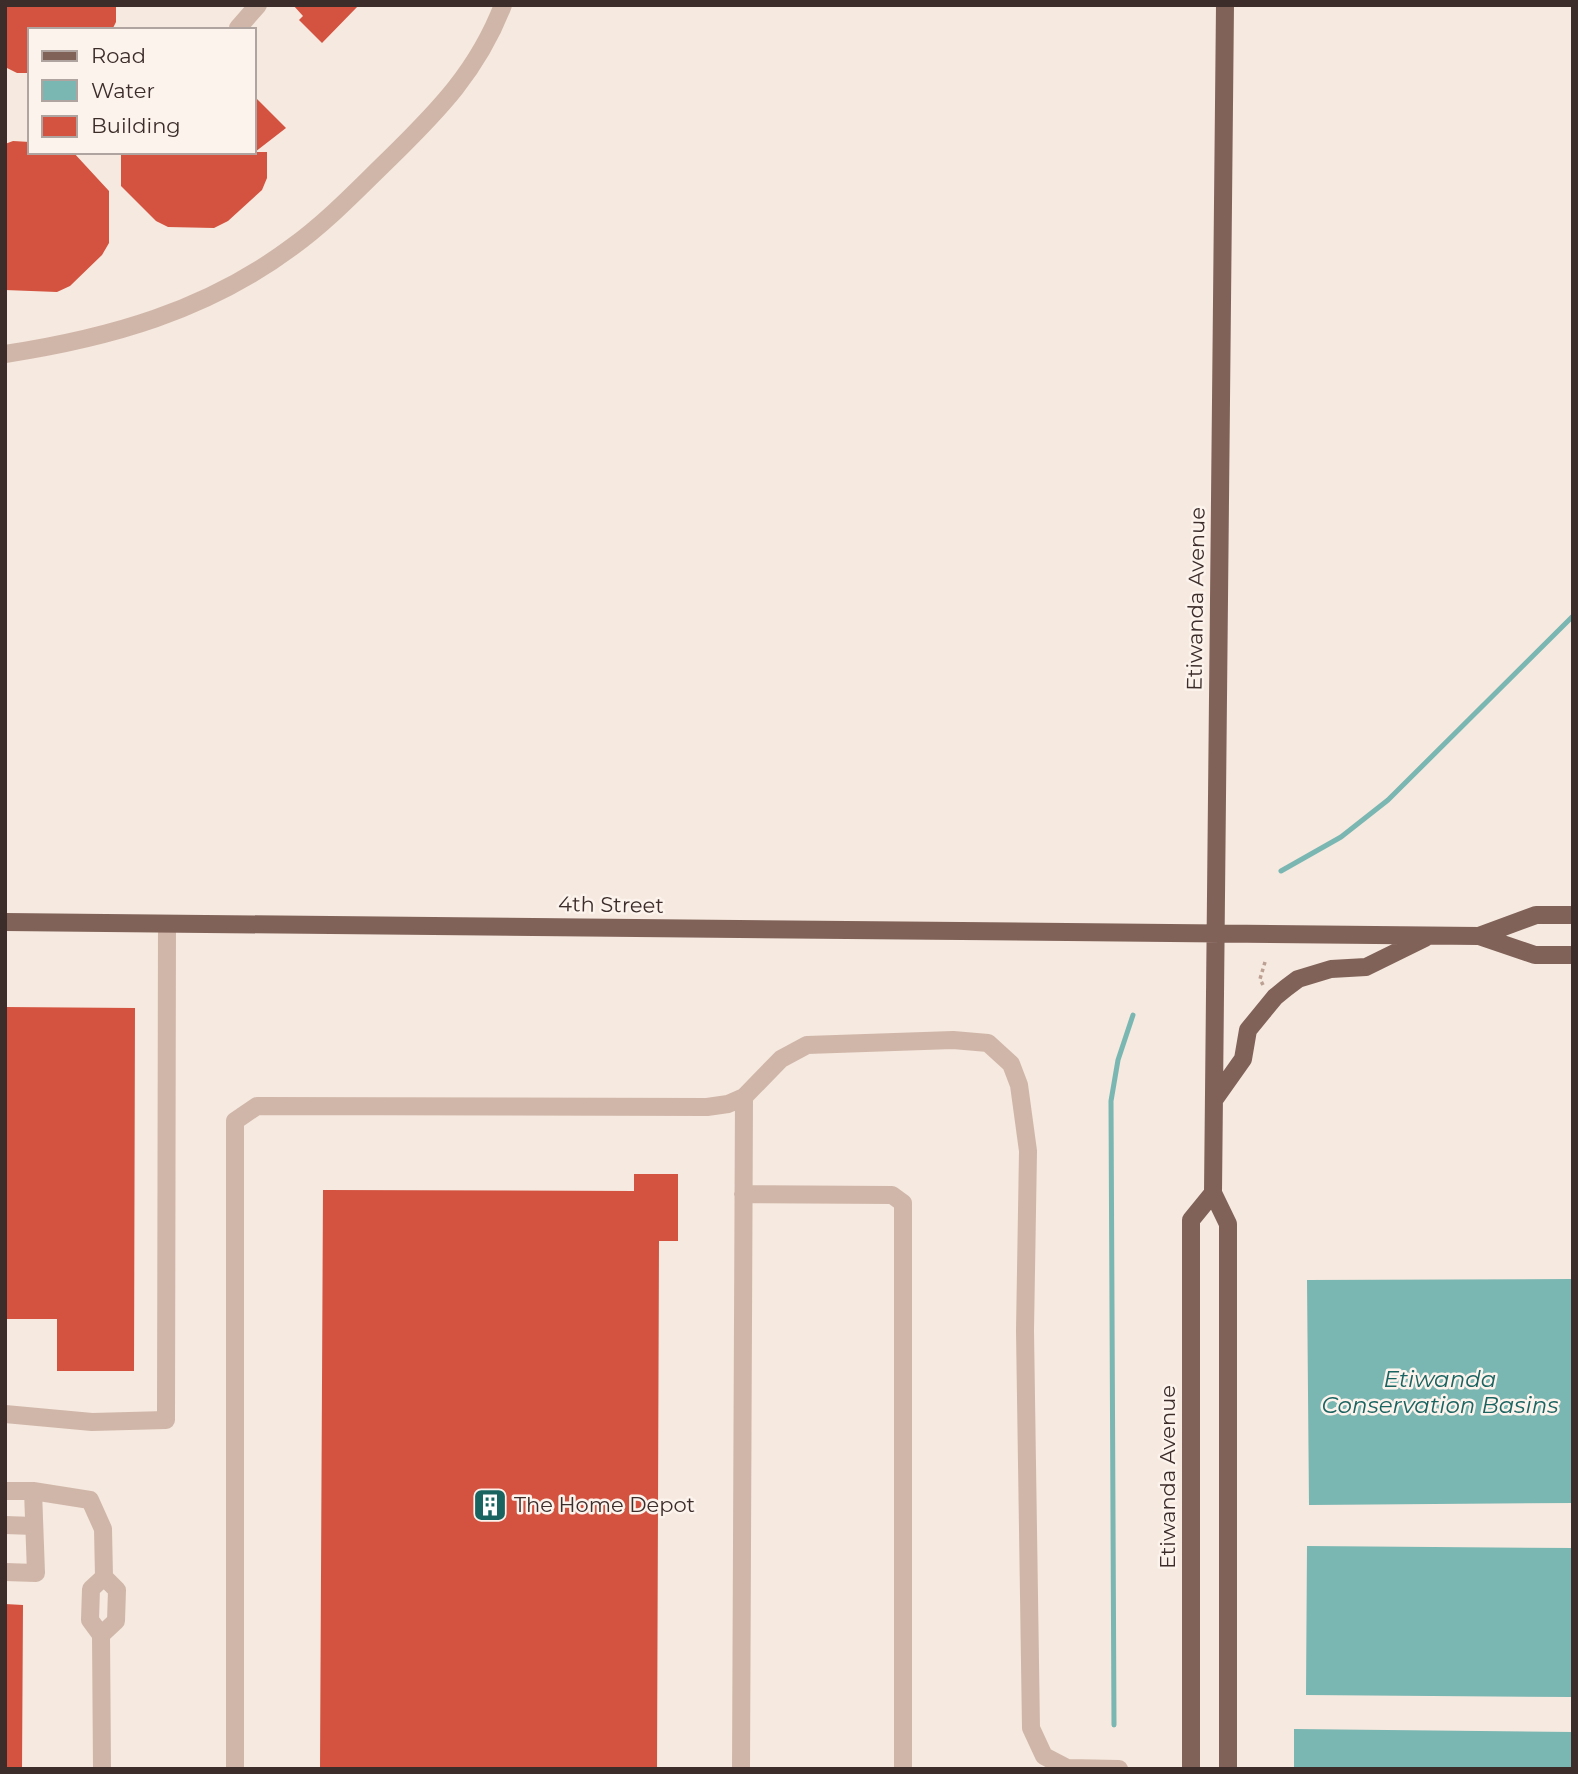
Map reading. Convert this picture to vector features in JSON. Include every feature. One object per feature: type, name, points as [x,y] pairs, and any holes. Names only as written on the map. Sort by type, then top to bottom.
[{"type":"main road","name":"Etiwanda Avenue","points":[[1226,5],[1213,1193],[1228,1224],[1228,1769]]},
{"type":"main road","points":[[1479,936],[1536,915],[1573,915]]},
{"type":"main road","name":"4th Street","points":[[5,922],[1216,936],[1479,936]]},
{"type":"main road","points":[[1214,1100],[1243,1059],[1248,1030],[1275,997],[1286,988],[1298,979],[1332,969],[1366,967],[1432,936]]},
{"type":"main road","points":[[1479,936],[1535,955],[1573,955]]},
{"type":"main road","name":"Etiwanda Avenue","points":[[1191,1769],[1191,1220],[1213,1193]]},
{"type":"lane","points":[[238,27],[258,5]]},
{"type":"lane","points":[[5,354],[70,344],[120,331],[203,302],[291,248],[338,210],[438,111],[474,67],[503,5]]},
{"type":"lane","points":[[5,1414],[92,1422],[166,1420],[167,923]]},
{"type":"lane","points":[[235,1769],[235,1121],[257,1106],[707,1107],[744,1097],[781,1059],[807,1045],[953,1040],[988,1043],[1011,1064],[1019,1084],[1028,1151],[1025,1345],[1031,1728],[1044,1756],[1067,1768],[1119,1769]]},
{"type":"lane","points":[[741,1769],[744,1097]]},
{"type":"lane","points":[[744,1194],[892,1195],[903,1203],[903,1769]]},
{"type":"lane","points":[[5,1491],[33,1491],[90,1500],[103,1529],[104,1577],[117,1590],[116,1621],[101,1635]]},
{"type":"lane","points":[[5,1572],[36,1573],[33,1491]]},
{"type":"lane","points":[[5,1525],[34,1526]]},
{"type":"lane","points":[[102,1769],[101,1635],[90,1620],[91,1589],[104,1577]]},
{"type":"path","points":[[1265,962],[1259,979],[1265,987]]},
{"type":"water","name":"Etiwanda Conservation Basins","points":[[1573,1279],[1573,1503],[1309,1505],[1307,1280]]},
{"type":"water","points":[[1307,1546],[1573,1548],[1573,1697],[1306,1695]]},
{"type":"water","points":[[1294,1729],[1573,1732],[1573,1769],[1294,1769]]},
{"type":"building","points":[[5,5],[116,5],[116,22],[113,28],[28,28],[28,73],[17,73],[5,67]]},
{"type":"building","points":[[293,5],[359,5],[322,43],[299,20],[303,16]]},
{"type":"building","points":[[256,98],[286,128],[256,151]]},
{"type":"building","points":[[13,141],[28,142],[28,154],[75,154],[109,191],[109,243],[102,255],[70,286],[57,292],[5,290],[5,144]]},
{"type":"building","points":[[267,152],[267,178],[262,190],[228,221],[214,228],[168,227],[156,221],[121,186],[121,154]]},
{"type":"building","points":[[5,1007],[135,1008],[134,1371],[57,1371],[57,1319],[5,1319]]},
{"type":"building","name":"The Home Depot","points":[[634,1174],[678,1174],[678,1241],[659,1241],[657,1769],[320,1769],[323,1190],[634,1191]]},
{"type":"building","points":[[5,1604],[23,1605],[22,1769],[5,1769]]},
{"type":"waterway","points":[[1281,871],[1341,837],[1388,800],[1573,616]]},
{"type":"waterway","points":[[1114,1725],[1111,1101],[1118,1060],[1133,1015]]},
{"type":"place","name":"The Home Depot","points":[[490,1505]]}]
